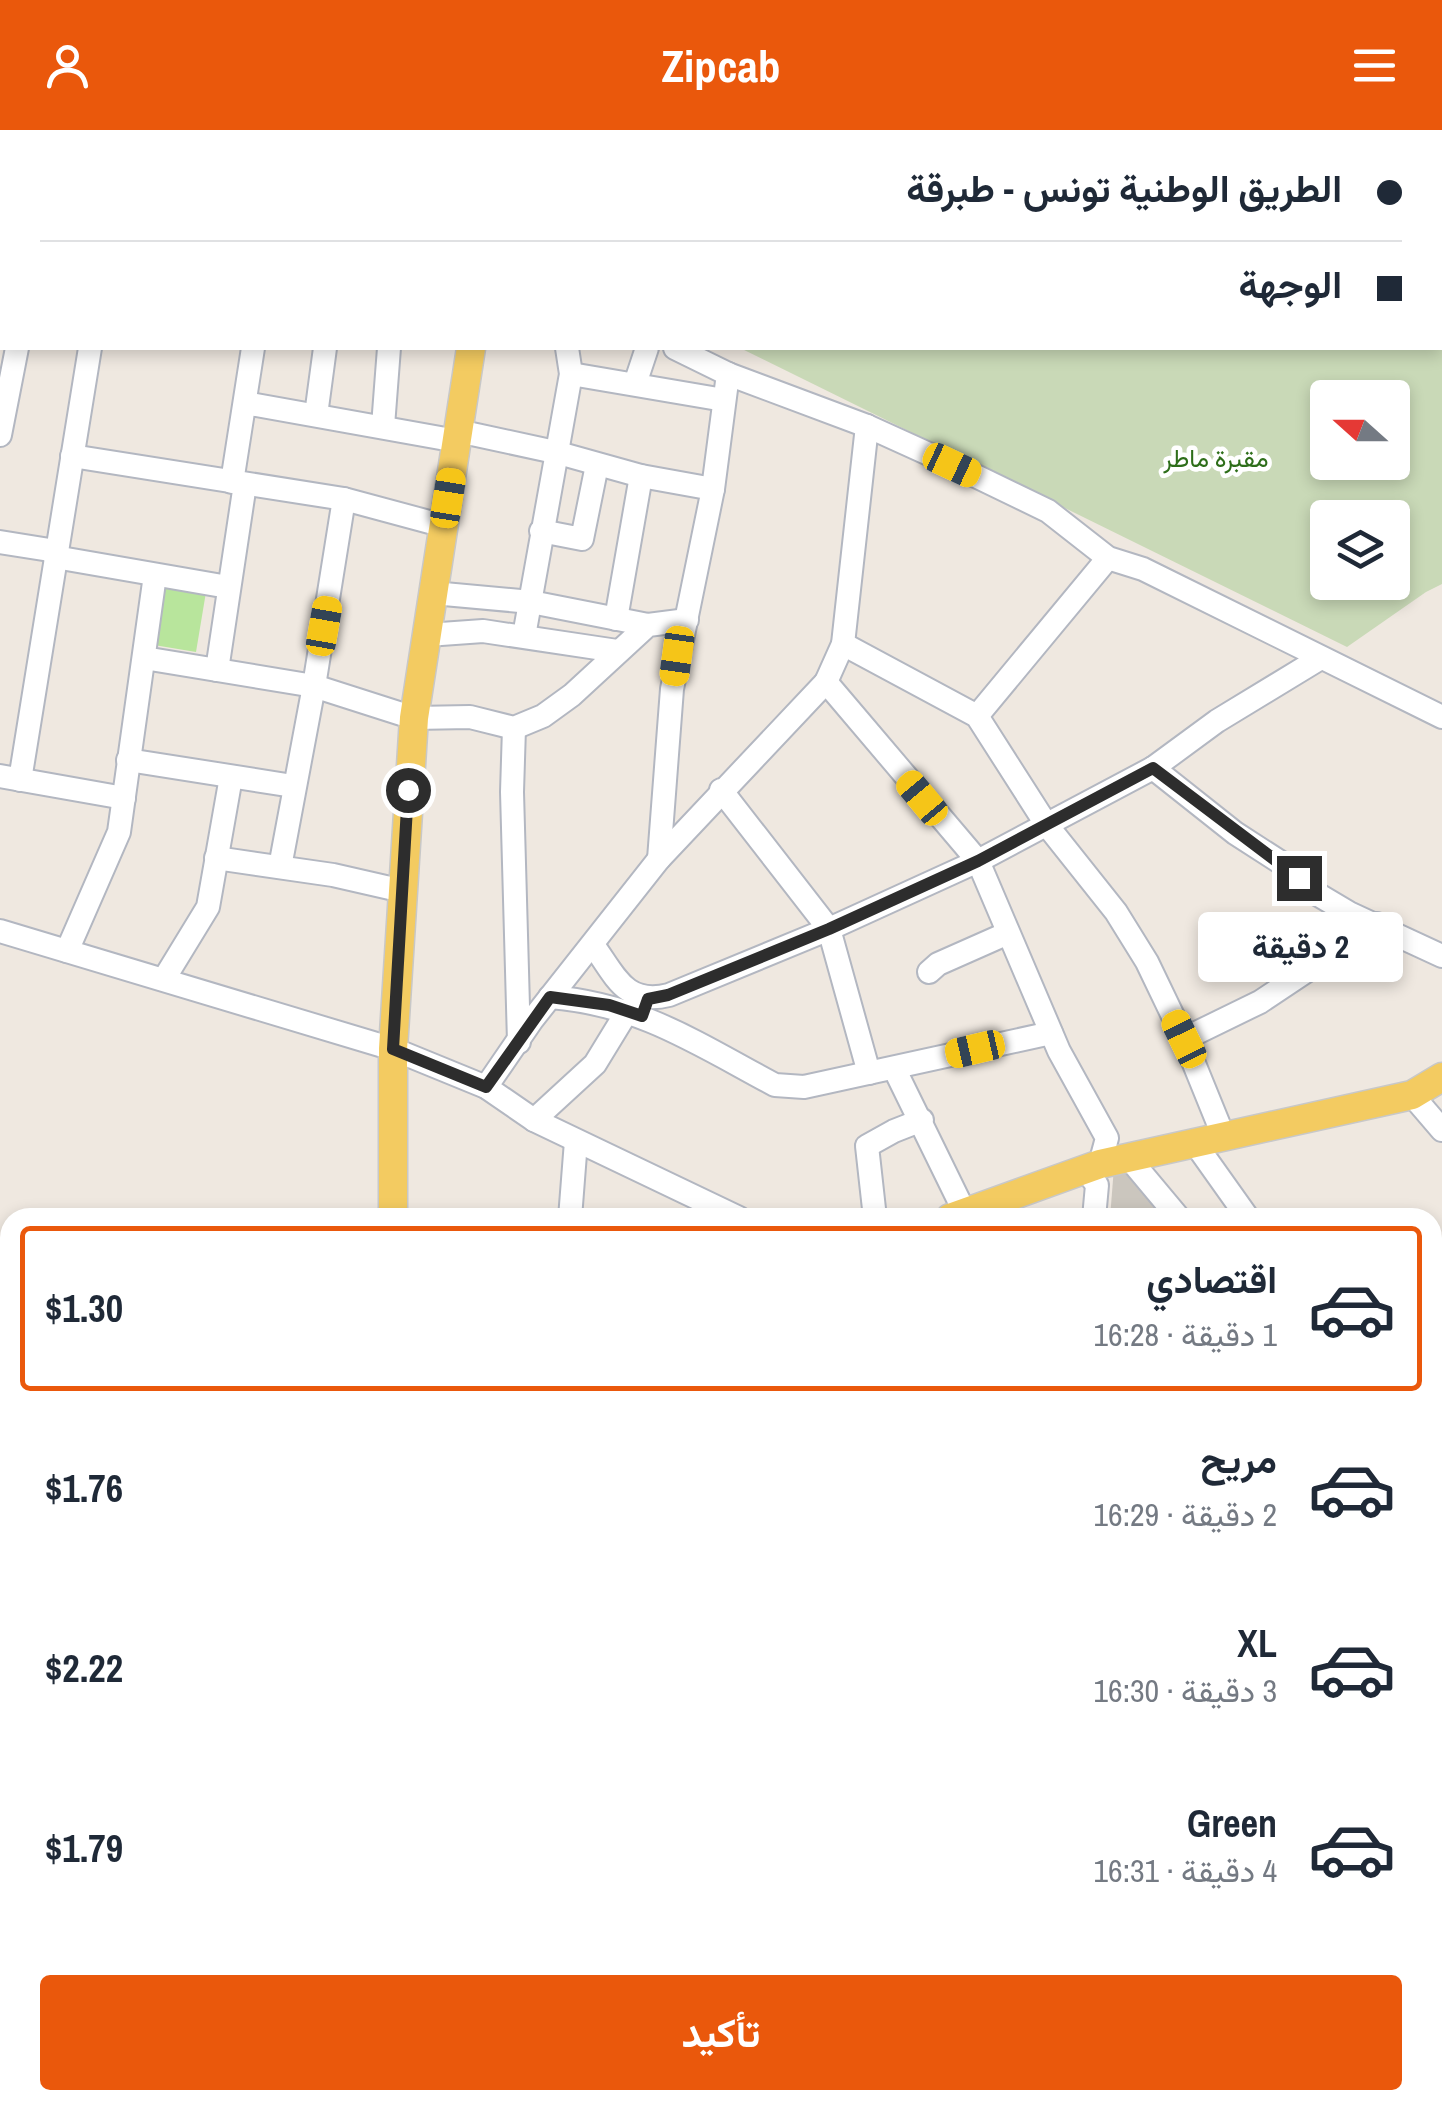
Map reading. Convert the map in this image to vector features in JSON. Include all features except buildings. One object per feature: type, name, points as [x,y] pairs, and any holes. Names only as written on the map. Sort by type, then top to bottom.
[{"type":"main road","points":[[394,1208],[393,1049],[414,718],[472,350]]},
{"type":"main road","points":[[974,1208],[1128,1156],[1412,1095],[1442,1078]]},
{"type":"street","points":[[0,435],[17,350]]},
{"type":"street","points":[[90,350],[56,554],[10,778],[124,798]]},
{"type":"street","points":[[217,670],[254,350]]},
{"type":"street","points":[[316,415],[325,350]]},
{"type":"street","points":[[383,426],[389,350]]},
{"type":"street","points":[[524,636],[571,374],[567,350]]},
{"type":"street","points":[[635,384],[646,350]]},
{"type":"street","points":[[679,350],[728,374],[867,426],[1048,511],[1108,558],[1143,569],[1442,717]]},
{"type":"street","points":[[571,374],[724,400]]},
{"type":"street","points":[[659,858],[672,689],[713,489],[728,374]]},
{"type":"street","points":[[245,403],[555,452],[641,476],[713,489]]},
{"type":"street","points":[[486,1087],[550,997],[659,858],[721,790],[787,728],[826,682],[843,644],[867,426]]},
{"type":"street","points":[[72,456],[344,500],[444,526]]},
{"type":"street","points":[[541,531],[582,539],[597,465]]},
{"type":"street","points":[[616,619],[641,476]]},
{"type":"street","points":[[280,866],[344,500]]},
{"type":"street","points":[[0,542],[156,576],[228,587]]},
{"type":"street","points":[[977,716],[1108,558]]},
{"type":"street","points":[[67,951],[119,832],[156,576]]},
{"type":"street","points":[[433,593],[530,602],[648,625],[686,620]]},
{"type":"street","points":[[144,658],[314,686],[414,718],[470,717],[514,728],[543,716],[572,695],[648,625]]},
{"type":"street","points":[[427,635],[483,631],[617,651]]},
{"type":"street","points":[[843,644],[977,716],[1046,824],[1116,912],[1147,962],[1223,1135]]},
{"type":"street","points":[[534,1120],[595,1064],[640,1008],[978,861],[1153,768],[1217,722],[1320,659]]},
{"type":"street","points":[[826,682],[978,861],[1051,1033],[1107,1138],[1092,1166],[1097,1185],[1095,1208]]},
{"type":"street","points":[[514,728],[518,1042]]},
{"type":"street","points":[[128,760],[293,786]]},
{"type":"street","points":[[1153,768],[1317,894],[1442,956]]},
{"type":"street","points":[[164,980],[208,907],[231,777]]},
{"type":"street","points":[[721,790],[829,929],[869,1074]]},
{"type":"street","points":[[216,858],[280,866],[402,891]]},
{"type":"street","points":[[1184,1039],[1260,1002],[1377,924]]},
{"type":"street","points":[[0,931],[393,1049],[486,1087],[534,1120],[718,1208]]},
{"type":"street","points":[[929,972],[948,959],[1008,933]]},
{"type":"street","points":[[593,944],[640,1008]]},
{"type":"street","points":[[550,997],[640,1008],[780,1087],[796,1088],[869,1074],[1051,1033]]},
{"type":"street","points":[[894,1068],[922,1120],[955,1208]]},
{"type":"street","points":[[1412,1095],[1442,1130]]},
{"type":"street","points":[[874,1208],[867,1146],[922,1120]]},
{"type":"street","points":[[571,1208],[576,1141]]},
{"type":"street","points":[[1194,1142],[1241,1208]]},
{"type":"street","points":[[1128,1156],[1171,1208]]},
{"type":"green space","name":"مقبرة ماطر","points":[[744,350],[1442,350],[1442,584],[1347,647]]},
{"type":"green space","points":[[152,577],[207,586],[196,652],[142,643]]},
{"type":"route","points":[[408,790],[393,1049],[486,1087],[550,997],[609,1005],[642,1016],[648,999],[668,995],[829,929],[978,861],[1153,768],[1299,878]]}]
